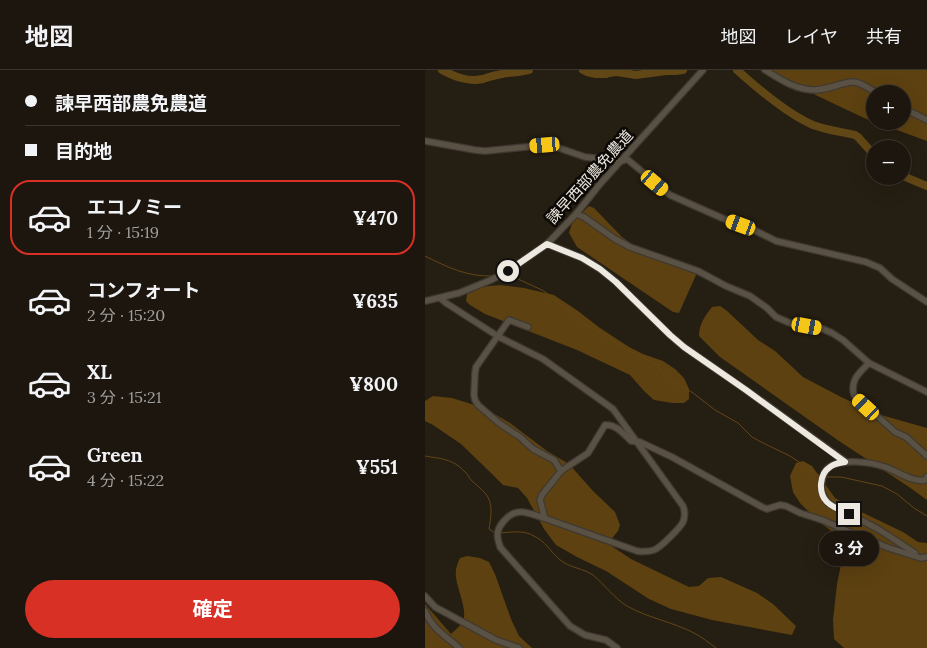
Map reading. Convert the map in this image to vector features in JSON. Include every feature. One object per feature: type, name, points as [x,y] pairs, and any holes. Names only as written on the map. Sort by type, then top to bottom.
[{"type":"street","name":"諫早西部農免農道","points":[[425,301],[459,293],[491,280],[508,271],[547,244],[576,214],[600,184],[703,70]]},
{"type":"street","points":[[765,70],[797,88],[823,90],[852,82],[866,87]]},
{"type":"street","points":[[911,112],[927,120]]},
{"type":"street","points":[[425,140],[485,151],[545,145],[585,156],[622,161],[627,159],[670,195],[776,241],[875,265],[892,279],[927,302]]},
{"type":"street","points":[[576,214],[585,217],[630,247],[698,271],[750,296],[776,317],[791,323],[823,329],[832,333],[869,363],[927,392]]},
{"type":"street","points":[[547,244],[582,258],[600,269],[684,347],[845,462]]},
{"type":"street","points":[[440,298],[497,335],[543,359],[613,409],[683,506],[685,511],[682,524],[660,547],[647,552],[637,551],[521,512],[513,514],[498,529],[497,538],[501,547],[570,626],[585,635],[607,640],[617,648]]},
{"type":"street","points":[[528,327],[509,320],[497,335],[477,367],[475,373],[475,400],[478,405],[499,423],[520,437],[533,449],[554,460],[561,471]]},
{"type":"street","points":[[869,363],[856,376],[852,389],[854,395],[895,432],[906,437],[927,456]]},
{"type":"street","points":[[543,518],[540,500],[542,495],[561,471],[588,453],[605,425],[610,425],[614,426],[631,441],[640,442],[672,457],[762,507],[767,509],[780,505],[786,506],[800,514],[822,520],[889,548],[921,558],[927,557]]},
{"type":"street","points":[[927,477],[921,481],[884,466],[845,462],[836,463],[829,467],[824,473],[821,486],[821,491],[828,503],[878,529],[913,552],[927,557]]},
{"type":"street","points":[[425,596],[435,607],[496,640],[519,648]]},
{"type":"street","points":[[425,611],[433,626],[459,648]]},
{"type":"shaded area","points":[[763,70],[927,70],[927,141],[897,130],[911,130],[911,85],[866,85],[866,119]]},
{"type":"shaded area","points":[[589,206],[594,208],[622,237],[639,249],[692,265],[698,269],[679,313],[673,312],[577,247],[569,233],[572,223]]},
{"type":"shaded area","points":[[500,285],[554,295],[629,347],[663,361],[675,369],[684,378],[689,389],[689,399],[684,403],[654,400],[630,375],[577,350],[485,314],[466,301],[467,294],[480,287]]},
{"type":"shaded area","points":[[720,306],[758,340],[775,351],[803,377],[881,415],[927,428],[927,500],[720,357],[699,336],[699,332],[701,324],[712,307]]},
{"type":"shaded area","points":[[433,396],[452,398],[484,408],[510,423],[547,451],[569,464],[615,512],[620,525],[618,531],[609,542],[613,547],[631,559],[689,587],[699,586],[708,578],[721,577],[757,593],[773,604],[796,626],[792,635],[712,620],[671,609],[649,599],[606,571],[556,545],[544,529],[527,498],[518,488],[503,485],[461,444],[425,421],[425,401]]},
{"type":"shaded area","points":[[803,461],[812,466],[835,498],[903,532],[918,542],[927,543],[927,648],[844,648],[834,639],[833,620],[837,584],[843,555],[838,536],[818,521],[800,503],[793,492],[790,476],[796,463]]},
{"type":"shaded area","points":[[467,556],[489,562],[519,636],[532,648],[425,648],[425,604],[451,634],[462,623],[464,613],[456,572],[460,558]]},
{"type":"waterway","points":[[442,70],[457,77],[472,80],[529,70]]},
{"type":"waterway","points":[[583,70],[596,74],[617,72],[636,75],[683,70]]},
{"type":"waterway","points":[[737,70],[764,93],[804,121],[818,127],[855,135],[866,146]]},
{"type":"waterway","points":[[911,179],[927,186]]},
{"type":"waterway","points":[[425,256],[466,273],[493,276]]},
{"type":"waterway","points":[[504,276],[516,278],[544,291],[584,323],[626,349],[657,365],[667,377],[693,393],[715,410],[738,423],[752,437],[790,456],[808,470],[821,476]]},
{"type":"waterway","points":[[425,456],[456,464],[483,491],[491,505],[489,529],[495,533]]},
{"type":"waterway","points":[[825,477],[841,477],[882,486],[897,494],[927,516]]},
{"type":"waterway","points":[[501,533],[522,532],[534,536],[563,562],[593,575],[627,606],[643,614],[686,629],[700,636],[716,648]]},
{"type":"route","points":[[508,271],[547,244],[582,258],[600,269],[684,347],[845,462],[836,463],[824,473],[821,491],[828,503],[849,514]]}]
